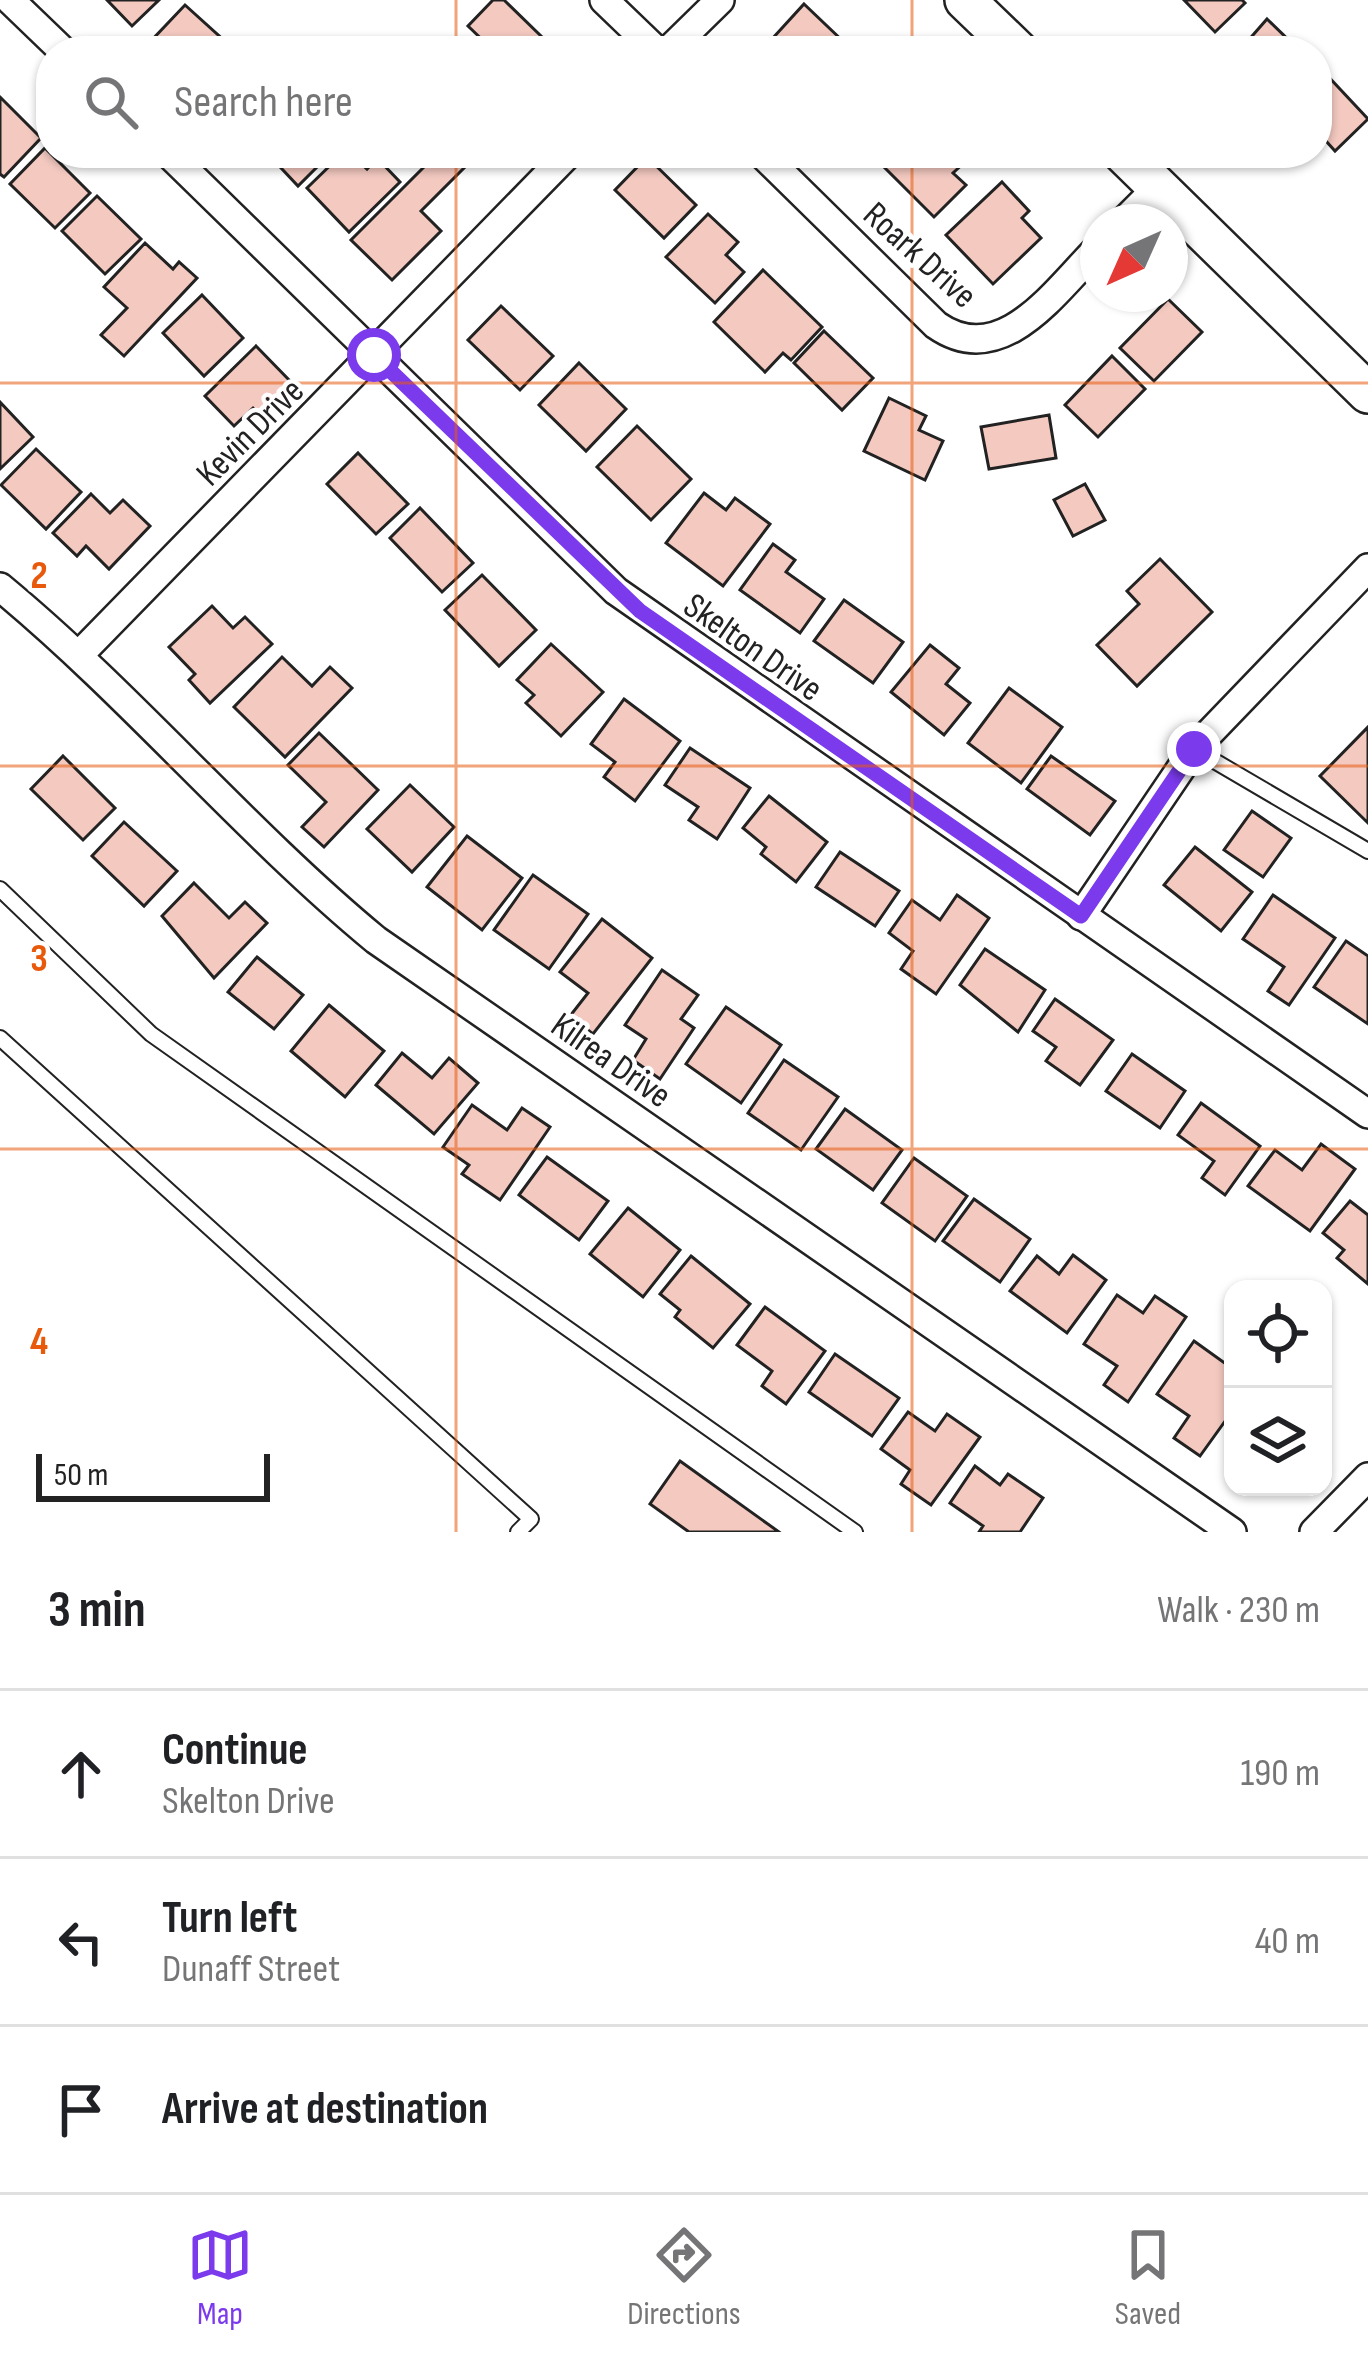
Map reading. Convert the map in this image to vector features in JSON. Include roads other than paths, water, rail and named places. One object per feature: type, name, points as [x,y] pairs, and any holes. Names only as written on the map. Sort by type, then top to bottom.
[{"type":"main road","points":[[965,0],[1002,36]]},
{"type":"main road","points":[[1138,168],[1368,393]]},
{"type":"street","points":[[10,0],[47,36]]},
{"type":"street","points":[[604,0],[641,36]]},
{"type":"street","points":[[683,36],[719,0]]},
{"type":"street","name":"Skelton Drive","points":[[183,168],[640,611],[1368,1114]]},
{"type":"street","name":"Kevin Drive","points":[[79,655],[555,168]]},
{"type":"street","name":"Roark Drive","points":[[776,168],[937,325],[969,341],[1005,335],[1080,265]]},
{"type":"street","points":[[1141,204],[1158,187]]},
{"type":"street","points":[[1081,916],[1194,749],[1368,568]]},
{"type":"street","name":"Kilrea Drive","points":[[0,586],[79,655],[326,899],[376,940],[1232,1532]]},
{"type":"street","points":[[1314,1532],[1368,1477]]},
{"type":"lane","points":[[1194,749],[1368,851]]},
{"type":"lane","points":[[0,889],[151,1034],[855,1532]]},
{"type":"lane","points":[[0,1038],[531,1519],[518,1532]]}]
